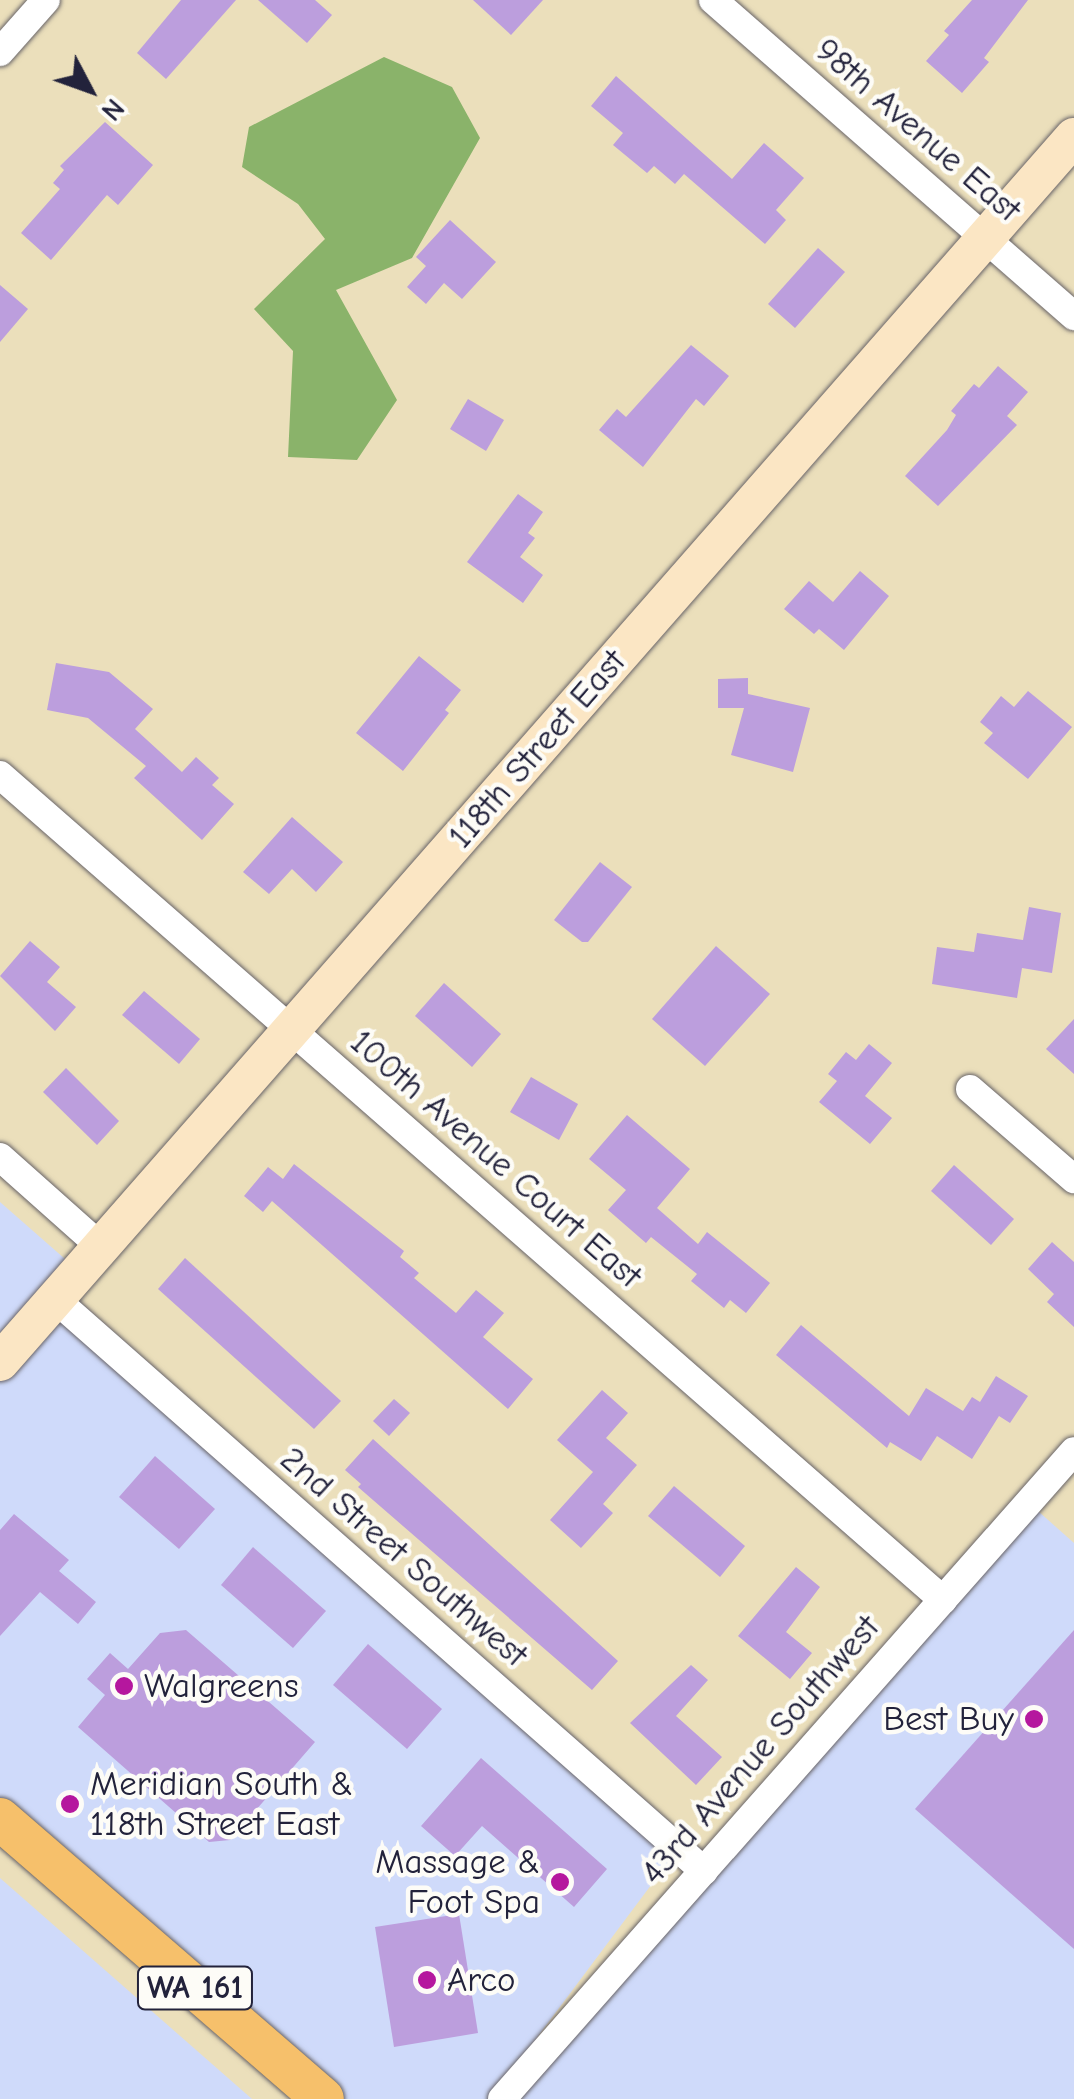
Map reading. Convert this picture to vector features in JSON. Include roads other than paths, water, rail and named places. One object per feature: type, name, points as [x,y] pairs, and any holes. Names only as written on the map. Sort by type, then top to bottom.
[{"type":"main road","name":"WA 161","points":[[0,1819],[323,2099]]},
{"type":"street","points":[[0,52],[46,0]]},
{"type":"street","name":"98th Avenue East","points":[[713,0],[1074,316]]},
{"type":"street","name":"118th Street East","points":[[0,1362],[1074,137]]},
{"type":"street","name":"100th Avenue Court East","points":[[0,775],[943,1600]]},
{"type":"street","points":[[970,1089],[1074,1179]]},
{"type":"street","points":[[0,1157],[101,1247]]},
{"type":"street","name":"2nd Street Southwest","points":[[55,1299],[704,1871]]},
{"type":"street","name":"43rd Avenue Southwest","points":[[502,2099],[1074,1451]]},
{"type":"place","name":"Walgreens","points":[[124,1686]]},
{"type":"place","name":"Best Buy","points":[[1034,1719]]},
{"type":"place","name":"Meridian South & 118th Street East","points":[[70,1804]]},
{"type":"place","name":"Massage & Foot Spa","points":[[560,1882]]},
{"type":"place","name":"Arco","points":[[427,1980]]}]
